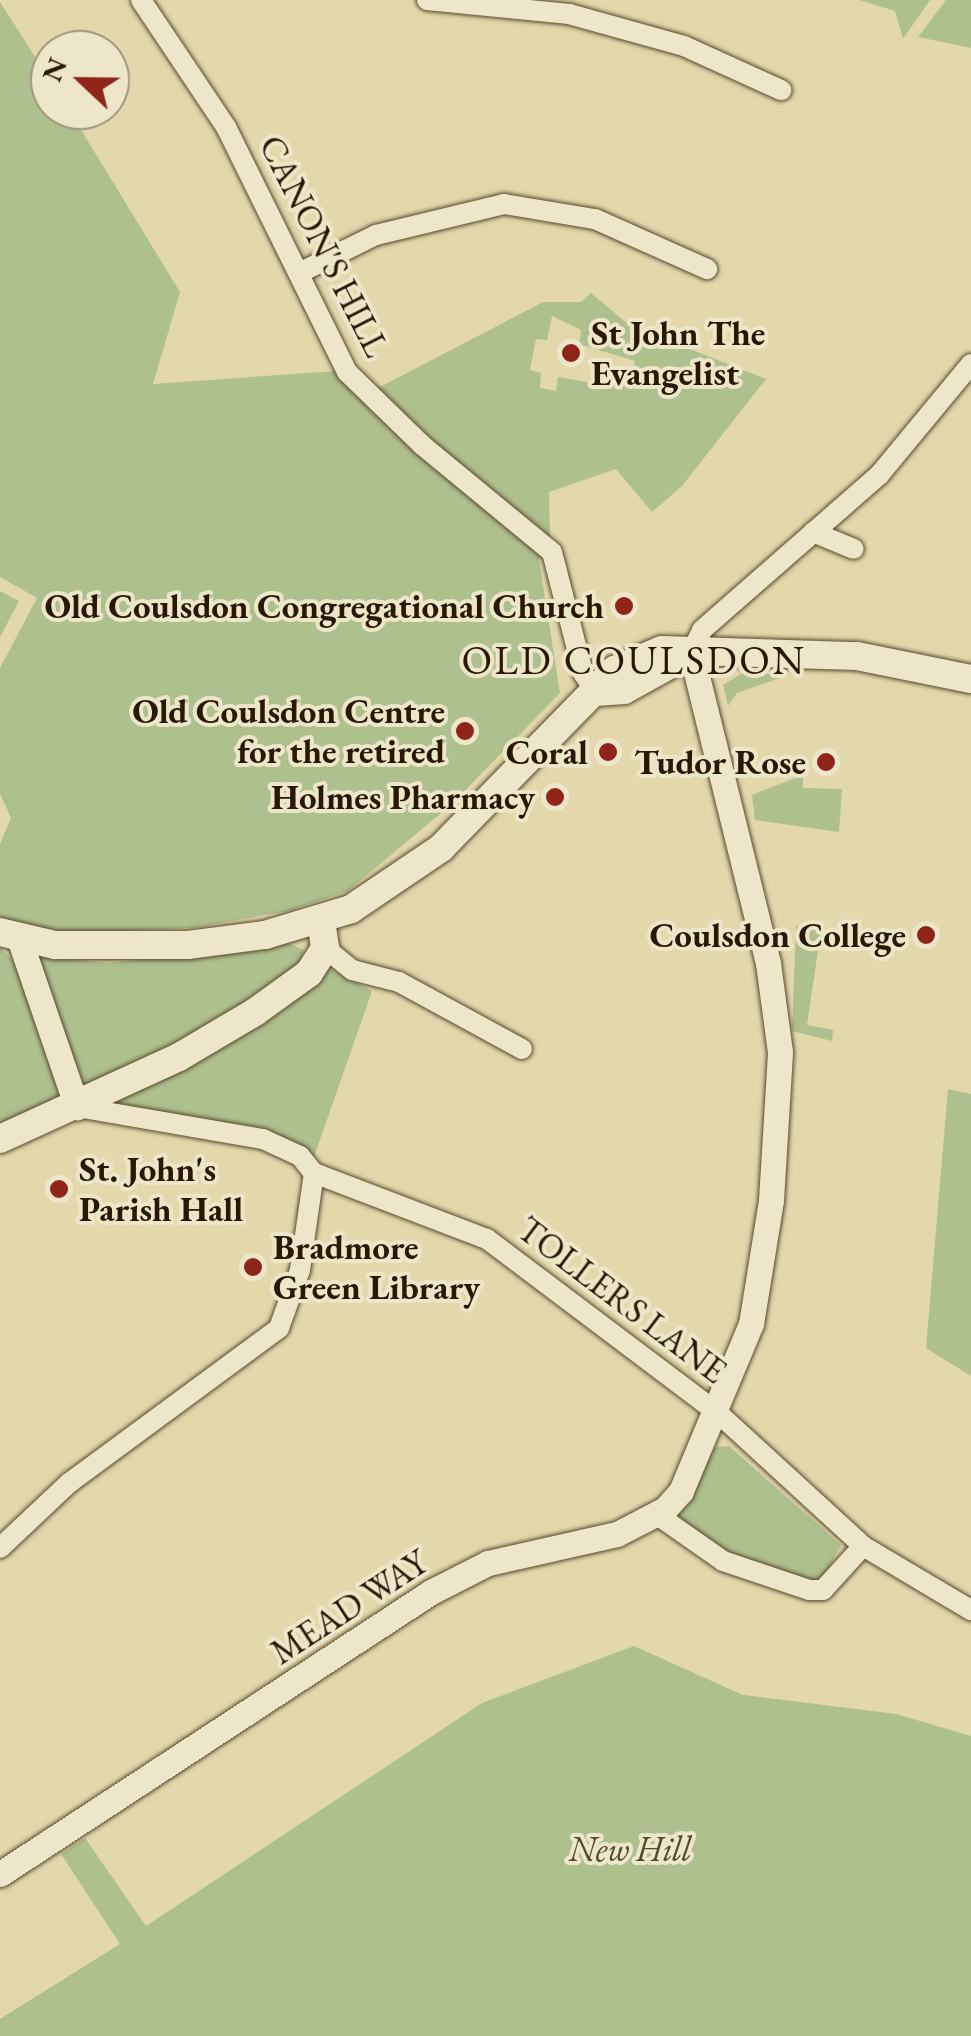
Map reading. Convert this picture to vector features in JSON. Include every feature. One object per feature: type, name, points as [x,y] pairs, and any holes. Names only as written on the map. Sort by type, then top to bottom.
[{"type":"main road","points":[[9,935],[72,946],[188,945],[323,935],[415,870],[614,670],[662,650],[691,654],[857,656],[971,679]]},
{"type":"main road","points":[[0,1139],[77,1107],[255,1012],[308,973],[323,935]]},
{"type":"street","name":"CANON'S HILL","points":[[142,0],[226,127],[348,372],[422,445],[552,552],[583,673],[596,692]]},
{"type":"street","points":[[427,0],[569,14],[684,46],[781,90]]},
{"type":"street","points":[[299,273],[376,235],[504,204],[595,219],[707,269]]},
{"type":"street","points":[[691,654],[702,630],[880,474],[971,364]]},
{"type":"street","points":[[813,532],[854,549]]},
{"type":"street","name":"MEAD WAY","points":[[0,1874],[431,1592],[488,1563],[618,1534],[656,1514],[681,1490],[718,1413],[751,1324],[771,1200],[780,1052],[768,962],[691,654]]},
{"type":"street","points":[[9,935],[77,1107]]},
{"type":"street","points":[[323,935],[352,970],[399,982],[522,1049]]},
{"type":"street","name":"TOLLERS LANE","points":[[77,1107],[263,1139],[300,1156],[314,1173],[487,1239],[718,1413],[863,1546],[971,1610]]},
{"type":"street","points":[[0,1548],[69,1483],[279,1328],[300,1270],[314,1173]]},
{"type":"street","points":[[656,1514],[722,1562],[809,1590],[822,1590],[863,1546]]},
{"type":"green space","points":[[859,0],[930,0],[903,39],[895,11]]},
{"type":"green space","points":[[946,0],[971,0],[971,48],[918,37]]},
{"type":"green space","points":[[0,2],[30,49],[30,130],[81,130],[180,292],[153,384],[336,371],[376,389],[543,302],[581,302],[591,293],[629,325],[766,379],[682,486],[652,512],[616,469],[549,492],[550,536],[539,560],[560,693],[453,803],[348,891],[288,911],[193,928],[59,933],[0,917],[0,844],[11,818],[0,794],[0,668],[37,598],[0,577]],"holes":[[[552,316],[581,330],[579,344],[635,361],[632,381],[623,380],[621,388],[558,377],[556,391],[540,388],[541,373],[530,370],[536,339],[547,340]]]},
{"type":"green space","points":[[0,591],[19,601],[0,637]]},
{"type":"green space","points":[[744,672],[788,675],[737,693],[728,706],[723,685]]},
{"type":"green space","points":[[803,775],[803,788],[842,789],[839,832],[755,820],[752,795]]},
{"type":"green space","points":[[796,926],[821,930],[807,1025],[833,1030],[832,1041],[792,1031]]},
{"type":"green space","points":[[286,942],[304,950],[301,964],[212,1028],[81,1091],[35,963],[39,957],[109,963]]},
{"type":"green space","points":[[0,947],[21,969],[61,1082],[60,1098],[0,1130]]},
{"type":"green space","points":[[326,967],[372,991],[314,1157],[275,1135],[112,1105],[231,1037]]},
{"type":"green space","points":[[948,1089],[971,1094],[971,1376],[926,1348]]},
{"type":"green space","points":[[729,1446],[841,1545],[822,1580],[808,1582],[701,1543],[672,1512],[704,1458],[715,1447]]},
{"type":"green space","name":"New Hill","points":[[634,1646],[743,1695],[896,1714],[971,1736],[971,2036],[0,2036],[0,2019],[120,1944],[61,1854],[85,1838],[146,1926],[482,1703]]},
{"type":"place","name":"St John The Evangelist","points":[[571,353]]},
{"type":"place","name":"Old Coulsdon Congregational Church","points":[[624,606]]},
{"type":"place","name":"Old Coulsdon Centre for the retired","points":[[465,731]]},
{"type":"place","name":"Coral","points":[[608,752]]},
{"type":"place","name":"Tudor Rose","points":[[826,762]]},
{"type":"place","name":"Holmes Pharmacy","points":[[555,797]]},
{"type":"place","name":"Coulsdon College","points":[[926,935]]},
{"type":"place","name":"St. John's Parish Hall","points":[[59,1189]]},
{"type":"place","name":"Bradmore Green Library","points":[[253,1267]]},
{"type":"district","name":"OLD COULSDON","points":[[634,660]]}]
